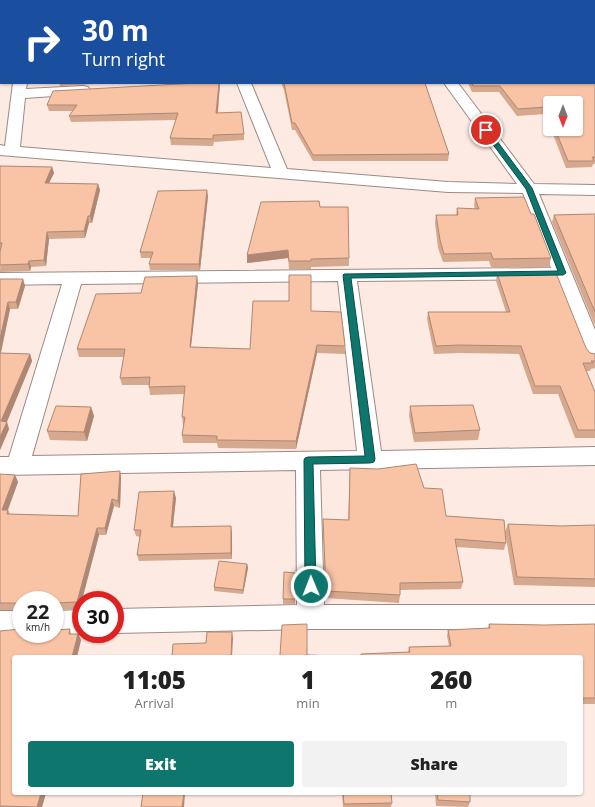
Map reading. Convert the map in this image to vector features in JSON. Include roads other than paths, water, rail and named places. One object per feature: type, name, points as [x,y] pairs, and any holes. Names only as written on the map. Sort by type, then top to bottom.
[{"type":"street","points":[[244,84],[281,173]]},
{"type":"street","points":[[452,84],[529,188],[595,355]]},
{"type":"street","points":[[96,90],[19,89],[6,151],[448,187],[595,190]]},
{"type":"street","points":[[0,279],[563,273]]},
{"type":"street","points":[[347,275],[370,459]]},
{"type":"street","points":[[73,278],[9,465],[595,456]]},
{"type":"street","points":[[308,460],[311,617]]},
{"type":"street","points":[[124,621],[311,617],[595,617]]},
{"type":"street","points":[[0,624],[12,623]]}]
